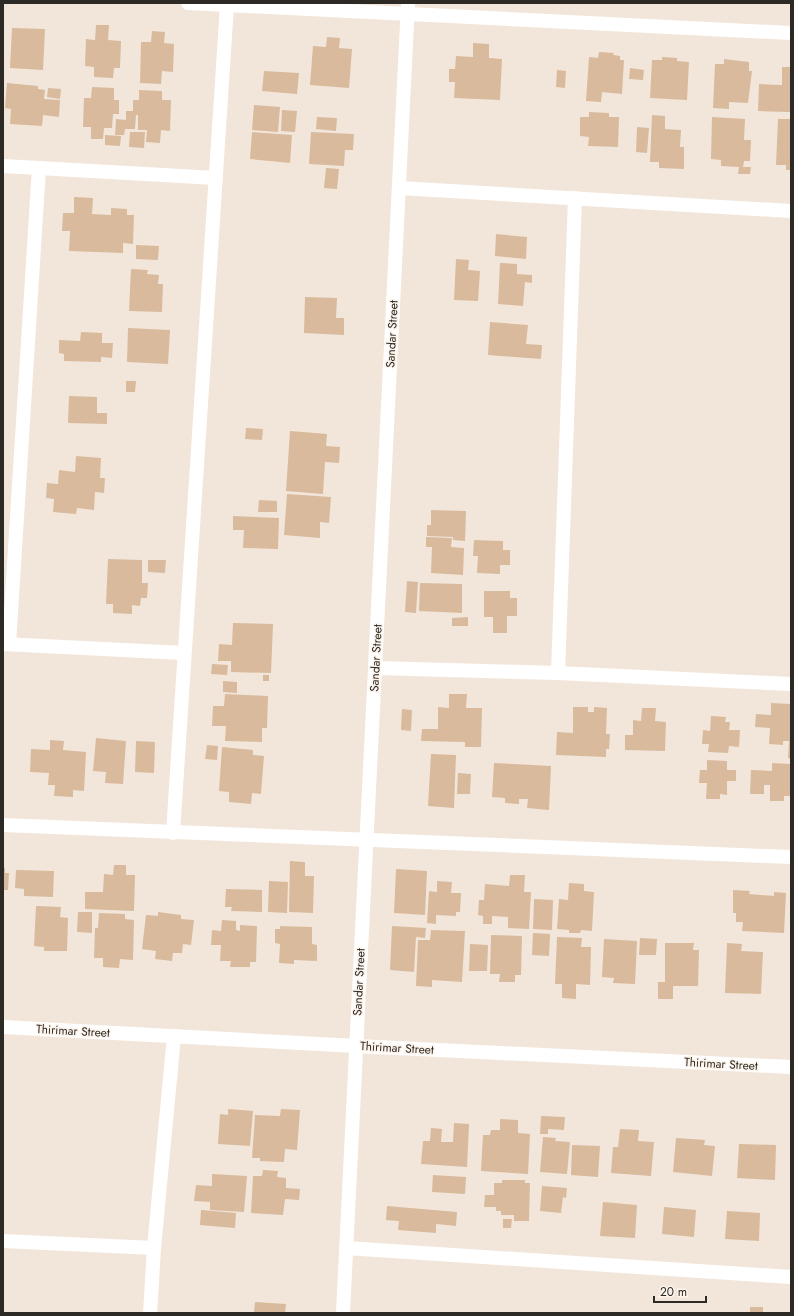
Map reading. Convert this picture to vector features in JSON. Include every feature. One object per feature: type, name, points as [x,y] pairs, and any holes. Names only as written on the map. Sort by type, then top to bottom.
[{"type":"street","points":[[188,3],[408,9],[791,34]]},
{"type":"street","points":[[172,833],[227,5]]},
{"type":"street","name":"Sandar Street","points":[[343,1313],[368,842],[408,9]]},
{"type":"street","points":[[3,166],[216,178]]},
{"type":"street","points":[[39,168],[6,644],[184,653]]},
{"type":"street","points":[[399,188],[791,211]]},
{"type":"street","points":[[558,673],[575,198]]},
{"type":"street","points":[[376,668],[558,673],[791,684]]},
{"type":"street","points":[[3,826],[368,842],[791,857]]},
{"type":"street","name":"Thirimar Street","points":[[3,1027],[791,1067]]},
{"type":"street","points":[[150,1313],[154,1248],[174,1036]]},
{"type":"street","points":[[3,1241],[154,1248]]},
{"type":"street","points":[[346,1248],[791,1277]]},
{"type":"building","points":[[96,25],[109,25],[108,40],[121,41],[120,68],[114,68],[113,78],[94,77],[94,67],[85,66],[86,39],[95,40]]},
{"type":"building","points":[[12,28],[45,29],[43,70],[10,68]]},
{"type":"building","points":[[152,31],[165,32],[164,43],[174,44],[173,72],[162,71],[161,84],[140,83],[141,42],[151,42]]},
{"type":"building","points":[[327,37],[340,38],[339,48],[352,49],[349,88],[310,85],[313,46],[326,47]]},
{"type":"building","points":[[473,43],[489,44],[489,58],[502,59],[500,100],[454,98],[455,82],[449,82],[449,69],[455,69],[456,56],[473,57]]},
{"type":"building","points":[[599,52],[614,53],[613,55],[620,56],[620,60],[624,60],[622,94],[602,92],[601,102],[586,101],[589,57],[598,58]]},
{"type":"building","points":[[662,57],[677,58],[677,61],[689,62],[687,100],[650,98],[652,60],[662,60]]},
{"type":"building","points":[[724,59],[749,62],[749,71],[752,71],[748,103],[729,102],[729,109],[713,108],[715,64],[724,64]]},
{"type":"building","points":[[782,67],[791,67],[790,112],[758,111],[759,84],[782,85]]},
{"type":"building","points":[[630,68],[644,70],[643,80],[629,79]]},
{"type":"building","points":[[557,70],[566,71],[565,88],[556,87]]},
{"type":"building","points":[[264,71],[299,73],[297,94],[262,91]]},
{"type":"building","points":[[7,83],[38,86],[38,89],[45,90],[44,99],[60,100],[59,117],[43,115],[42,126],[10,124],[11,109],[5,108]]},
{"type":"building","points":[[92,87],[114,88],[114,100],[119,100],[119,114],[113,114],[112,128],[104,128],[103,139],[91,139],[91,127],[83,127],[84,98],[91,98]]},
{"type":"building","points":[[48,88],[61,89],[60,99],[47,97]]},
{"type":"building","points":[[139,90],[162,91],[162,100],[171,100],[170,131],[161,130],[160,143],[146,142],[147,130],[138,130],[138,115],[136,115],[135,129],[125,129],[124,135],[115,135],[116,119],[126,120],[126,111],[133,111],[133,100],[139,100]]},
{"type":"building","points":[[254,105],[280,107],[278,132],[252,130]]},
{"type":"building","points":[[282,110],[297,111],[295,132],[281,131]]},
{"type":"building","points":[[589,112],[609,113],[609,117],[619,117],[618,147],[588,146],[589,137],[580,136],[580,117],[589,117]]},
{"type":"building","points":[[652,115],[665,116],[665,129],[681,130],[680,147],[684,147],[684,169],[659,168],[659,162],[650,162]]},
{"type":"building","points":[[317,117],[337,118],[336,131],[316,129]]},
{"type":"building","points":[[712,117],[745,119],[744,140],[751,140],[750,161],[744,161],[743,167],[751,167],[750,174],[738,174],[739,167],[721,166],[721,160],[711,159]]},
{"type":"building","points":[[778,119],[791,119],[791,170],[786,170],[786,165],[776,165]]},
{"type":"building","points":[[637,127],[649,128],[647,153],[636,152]]},
{"type":"building","points":[[130,132],[145,132],[144,148],[129,147]]},
{"type":"building","points":[[252,132],[292,135],[290,163],[250,159]]},
{"type":"building","points":[[311,132],[354,134],[353,150],[345,150],[344,166],[309,164]]},
{"type":"building","points":[[105,135],[121,136],[120,146],[105,145]]},
{"type":"building","points":[[326,168],[339,169],[337,189],[324,188]]},
{"type":"building","points":[[74,197],[93,198],[92,214],[111,215],[111,208],[127,209],[127,215],[134,215],[133,244],[123,243],[123,253],[69,251],[70,231],[62,231],[63,213],[74,213]]},
{"type":"building","points":[[496,234],[527,237],[526,259],[495,256]]},
{"type":"building","points":[[136,245],[159,246],[158,260],[136,259]]},
{"type":"building","points":[[456,259],[469,260],[468,270],[480,271],[478,301],[454,300]]},
{"type":"building","points":[[500,263],[517,264],[517,274],[532,275],[532,283],[525,282],[523,306],[498,304]]},
{"type":"building","points":[[131,269],[148,270],[147,274],[159,275],[158,284],[163,284],[162,312],[129,311]]},
{"type":"building","points":[[305,297],[337,298],[336,318],[344,318],[344,335],[304,333]]},
{"type":"building","points":[[490,322],[528,325],[526,344],[542,345],[541,359],[488,355]]},
{"type":"building","points":[[128,328],[170,330],[168,364],[127,362]]},
{"type":"building","points":[[81,332],[102,333],[102,343],[113,343],[112,358],[101,357],[101,362],[64,361],[64,354],[59,353],[59,340],[80,341]]},
{"type":"building","points":[[126,381],[136,381],[135,392],[126,392]]},
{"type":"building","points":[[69,396],[97,397],[97,413],[107,413],[107,424],[68,423]]},
{"type":"building","points":[[246,428],[263,429],[262,440],[245,439]]},
{"type":"building","points":[[290,431],[327,434],[326,446],[340,447],[339,463],[325,462],[323,494],[286,491]]},
{"type":"building","points":[[76,456],[101,458],[100,478],[105,478],[104,493],[95,492],[94,510],[77,508],[76,514],[53,512],[54,499],[46,498],[47,483],[58,484],[59,470],[75,472]]},
{"type":"building","points":[[287,494],[331,497],[329,523],[320,522],[320,538],[284,535]]},
{"type":"building","points":[[259,500],[277,501],[277,512],[258,512]]},
{"type":"building","points":[[431,510],[466,511],[465,541],[453,540],[453,537],[427,536],[427,525],[431,525]]},
{"type":"building","points":[[233,516],[279,518],[278,549],[243,548],[244,530],[233,530]]},
{"type":"building","points":[[426,537],[452,538],[451,547],[464,548],[463,575],[431,573],[432,547],[426,547]]},
{"type":"building","points":[[474,540],[503,541],[503,550],[510,550],[510,565],[500,565],[500,574],[477,573],[478,556],[473,556]]},
{"type":"building","points":[[108,559],[142,560],[142,583],[148,583],[147,598],[141,598],[140,606],[132,605],[132,614],[113,613],[113,604],[106,604]]},
{"type":"building","points":[[148,560],[166,560],[165,573],[148,572]]},
{"type":"building","points":[[407,581],[418,582],[416,613],[405,612]]},
{"type":"building","points":[[420,583],[462,584],[462,613],[419,611]]},
{"type":"building","points":[[484,591],[510,591],[510,598],[517,598],[517,616],[507,616],[507,633],[493,633],[493,617],[484,617]]},
{"type":"building","points":[[468,617],[468,626],[452,626],[452,618]]},
{"type":"building","points":[[233,623],[273,624],[271,673],[231,672],[231,661],[218,661],[219,644],[232,645]]},
{"type":"building","points":[[212,664],[228,665],[227,675],[211,674]]},
{"type":"building","points":[[263,675],[269,675],[269,681],[263,681]]},
{"type":"building","points":[[223,681],[237,682],[237,693],[223,692]]},
{"type":"building","points":[[225,694],[268,696],[267,728],[262,728],[262,742],[225,741],[226,726],[212,726],[213,706],[224,706]]},
{"type":"building","points":[[449,694],[467,694],[466,708],[482,708],[481,747],[465,747],[465,742],[421,741],[422,729],[438,729],[438,707],[449,708]]},
{"type":"building","points":[[771,703],[791,704],[791,759],[788,758],[789,741],[783,741],[783,745],[769,744],[770,728],[755,727],[756,714],[771,715]]},
{"type":"building","points":[[573,707],[588,707],[588,712],[594,712],[594,707],[607,708],[606,734],[610,734],[609,749],[606,749],[606,757],[556,755],[557,732],[573,733]]},
{"type":"building","points":[[642,708],[656,708],[655,721],[666,722],[665,751],[625,750],[625,735],[633,735],[633,720],[641,721]]},
{"type":"building","points":[[402,709],[412,710],[411,731],[401,730]]},
{"type":"building","points":[[711,716],[726,717],[725,722],[730,722],[729,730],[740,730],[739,747],[729,746],[728,753],[708,752],[709,744],[702,744],[703,730],[710,731]]},
{"type":"building","points":[[96,738],[126,741],[123,784],[105,783],[106,772],[93,771]]},
{"type":"building","points":[[50,740],[64,741],[63,750],[86,752],[84,791],[73,790],[73,797],[54,796],[55,785],[48,785],[49,773],[30,772],[31,749],[50,750]]},
{"type":"building","points":[[136,741],[155,742],[154,773],[135,772]]},
{"type":"building","points":[[207,745],[218,746],[217,760],[205,759]]},
{"type":"building","points":[[222,747],[253,750],[253,755],[264,756],[261,794],[252,793],[251,804],[229,802],[229,792],[219,791]]},
{"type":"building","points":[[431,754],[456,755],[454,808],[428,806]]},
{"type":"building","points":[[707,760],[727,761],[727,770],[736,770],[736,781],[727,781],[727,795],[720,794],[720,799],[706,799],[707,783],[699,783],[700,770],[707,770]]},
{"type":"building","points":[[494,763],[551,766],[549,810],[527,808],[528,799],[519,799],[519,804],[505,803],[505,798],[492,797]]},
{"type":"building","points":[[772,763],[791,764],[791,796],[784,796],[784,801],[770,801],[770,785],[764,785],[764,794],[750,794],[751,770],[772,771]]},
{"type":"building","points":[[458,773],[471,774],[470,794],[457,794]]},
{"type":"building","points":[[290,861],[305,862],[305,876],[314,876],[313,913],[289,912]]},
{"type":"building","points":[[114,865],[126,865],[126,875],[135,875],[134,911],[85,909],[85,892],[103,892],[104,874],[113,875]]},
{"type":"building","points":[[3,867],[5,868],[5,873],[9,873],[8,890],[3,890]]},
{"type":"building","points":[[396,869],[427,871],[425,915],[394,913]]},
{"type":"building","points":[[16,870],[54,871],[53,897],[24,896],[24,889],[15,888]]},
{"type":"building","points":[[510,875],[525,875],[524,892],[531,892],[529,929],[508,928],[508,917],[492,916],[492,924],[483,924],[483,916],[478,915],[479,900],[484,900],[485,884],[509,886]]},
{"type":"building","points":[[269,881],[288,882],[287,913],[268,912]]},
{"type":"building","points":[[437,881],[452,882],[451,893],[461,893],[460,912],[456,912],[456,916],[436,915],[436,924],[427,923],[429,891],[437,892]]},
{"type":"building","points":[[569,883],[584,884],[584,891],[594,892],[592,931],[581,930],[580,933],[569,933],[569,930],[557,929],[559,899],[568,900]]},
{"type":"building","points":[[226,889],[262,890],[262,912],[231,911],[232,907],[225,907]]},
{"type":"building","points":[[733,890],[750,891],[749,894],[774,896],[774,892],[786,893],[784,933],[742,931],[743,922],[736,922],[736,913],[733,913]]},
{"type":"building","points":[[534,899],[553,900],[552,930],[533,929]]},
{"type":"building","points":[[36,906],[61,907],[60,917],[68,918],[67,951],[44,951],[44,947],[34,946]]},
{"type":"building","points":[[78,912],[92,912],[92,933],[77,932]]},
{"type":"building","points":[[158,912],[181,915],[181,919],[194,920],[191,945],[183,944],[182,953],[173,953],[172,961],[155,959],[156,951],[142,949],[146,915],[158,916]]},
{"type":"building","points":[[99,913],[125,914],[125,919],[134,920],[133,960],[120,959],[119,968],[103,967],[103,958],[94,958],[95,928],[98,928]]},
{"type":"building","points":[[222,920],[236,921],[236,930],[240,931],[240,925],[257,926],[256,962],[250,962],[250,967],[230,967],[231,961],[220,961],[221,945],[211,945],[212,930],[221,931]]},
{"type":"building","points":[[280,926],[312,927],[312,944],[317,945],[317,961],[294,960],[294,964],[279,963],[280,944],[275,943],[275,929],[280,929]]},
{"type":"building","points":[[392,926],[426,928],[425,938],[416,937],[414,972],[390,970]]},
{"type":"building","points":[[431,930],[465,931],[462,982],[432,980],[432,987],[416,986],[418,940],[430,940]]},
{"type":"building","points":[[533,933],[550,934],[549,956],[532,955]]},
{"type":"building","points":[[491,935],[522,936],[521,975],[515,975],[515,982],[499,982],[500,974],[490,974]]},
{"type":"building","points":[[557,937],[582,938],[581,947],[591,947],[590,985],[576,984],[576,999],[562,998],[562,984],[555,984]]},
{"type":"building","points":[[640,938],[657,939],[656,955],[639,955]]},
{"type":"building","points":[[604,939],[637,941],[635,984],[613,983],[614,978],[602,977]]},
{"type":"building","points":[[665,943],[694,943],[693,950],[699,950],[698,986],[673,986],[673,999],[658,999],[658,982],[665,982]]},
{"type":"building","points":[[727,943],[742,944],[741,951],[763,952],[761,994],[725,993]]},
{"type":"building","points":[[470,944],[488,945],[487,971],[469,971]]},
{"type":"building","points":[[228,1109],[253,1111],[250,1146],[218,1144],[220,1114],[228,1115]]},
{"type":"building","points":[[281,1109],[300,1110],[297,1150],[285,1149],[284,1162],[260,1161],[260,1158],[252,1158],[255,1115],[280,1116]]},
{"type":"building","points":[[541,1116],[565,1117],[564,1130],[548,1129],[548,1134],[540,1134]]},
{"type":"building","points":[[500,1119],[518,1120],[518,1133],[530,1134],[528,1174],[481,1171],[483,1135],[490,1135],[491,1130],[500,1130]]},
{"type":"building","points":[[454,1123],[469,1124],[467,1167],[421,1164],[423,1141],[430,1141],[431,1128],[442,1129],[441,1142],[453,1142]]},
{"type":"building","points":[[620,1129],[639,1130],[638,1141],[654,1142],[651,1176],[611,1173],[613,1147],[618,1147]]},
{"type":"building","points":[[543,1137],[556,1138],[555,1141],[570,1142],[567,1174],[540,1172]]},
{"type":"building","points":[[676,1138],[705,1140],[704,1145],[715,1146],[712,1176],[673,1172]]},
{"type":"building","points":[[739,1144],[776,1145],[775,1180],[737,1178]]},
{"type":"building","points":[[572,1145],[600,1146],[598,1177],[571,1175]]},
{"type":"building","points":[[263,1170],[278,1171],[277,1177],[286,1178],[286,1188],[300,1189],[299,1200],[285,1199],[283,1215],[251,1213],[253,1176],[262,1176]]},
{"type":"building","points":[[212,1174],[247,1176],[244,1212],[210,1210],[210,1202],[194,1201],[196,1185],[212,1186]]},
{"type":"building","points":[[433,1175],[466,1177],[465,1194],[432,1192]]},
{"type":"building","points":[[502,1180],[525,1180],[525,1183],[530,1183],[529,1221],[514,1221],[514,1215],[501,1215],[501,1211],[496,1211],[496,1207],[484,1207],[485,1195],[494,1195],[494,1183],[502,1183]]},
{"type":"building","points":[[542,1186],[567,1188],[566,1198],[563,1197],[561,1213],[540,1211]]},
{"type":"building","points":[[603,1202],[637,1205],[635,1238],[600,1236]]},
{"type":"building","points":[[387,1206],[457,1212],[456,1226],[436,1224],[436,1233],[398,1230],[399,1221],[386,1220]]},
{"type":"building","points":[[664,1207],[696,1210],[694,1237],[662,1234]]},
{"type":"building","points":[[201,1210],[236,1213],[235,1228],[200,1225]]},
{"type":"building","points":[[727,1211],[760,1213],[759,1241],[725,1239]]},
{"type":"building","points":[[503,1219],[512,1219],[511,1228],[503,1228]]},
{"type":"building","points":[[255,1302],[286,1304],[285,1313],[254,1313]]},
{"type":"building","points":[[750,1307],[763,1307],[763,1313],[750,1313]]}]
